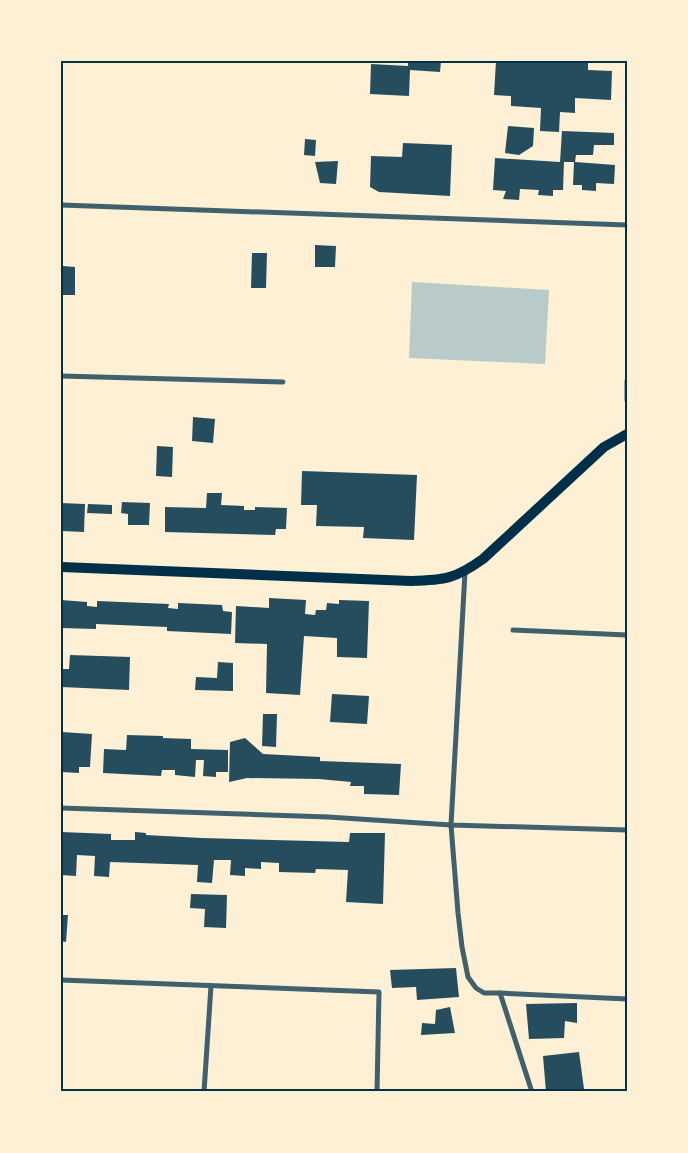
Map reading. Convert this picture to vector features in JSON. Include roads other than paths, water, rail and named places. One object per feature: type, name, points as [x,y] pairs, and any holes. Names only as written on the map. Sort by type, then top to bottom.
[{"type":"main road","points":[[61,567],[411,581],[438,580],[465,572],[483,559],[604,447],[627,434]]},
{"type":"street","points":[[61,205],[627,225]]},
{"type":"street","points":[[61,376],[283,382]]},
{"type":"street","points":[[627,381],[627,400]]},
{"type":"street","points":[[465,572],[451,825],[461,938],[468,977],[476,988],[484,993],[627,999]]},
{"type":"street","points":[[513,630],[627,635]]},
{"type":"street","points":[[61,808],[328,818],[451,825],[627,830]]},
{"type":"street","points":[[61,980],[379,992],[377,1092]]},
{"type":"street","points":[[204,1092],[211,986]]},
{"type":"street","points":[[500,993],[532,1092]]}]
